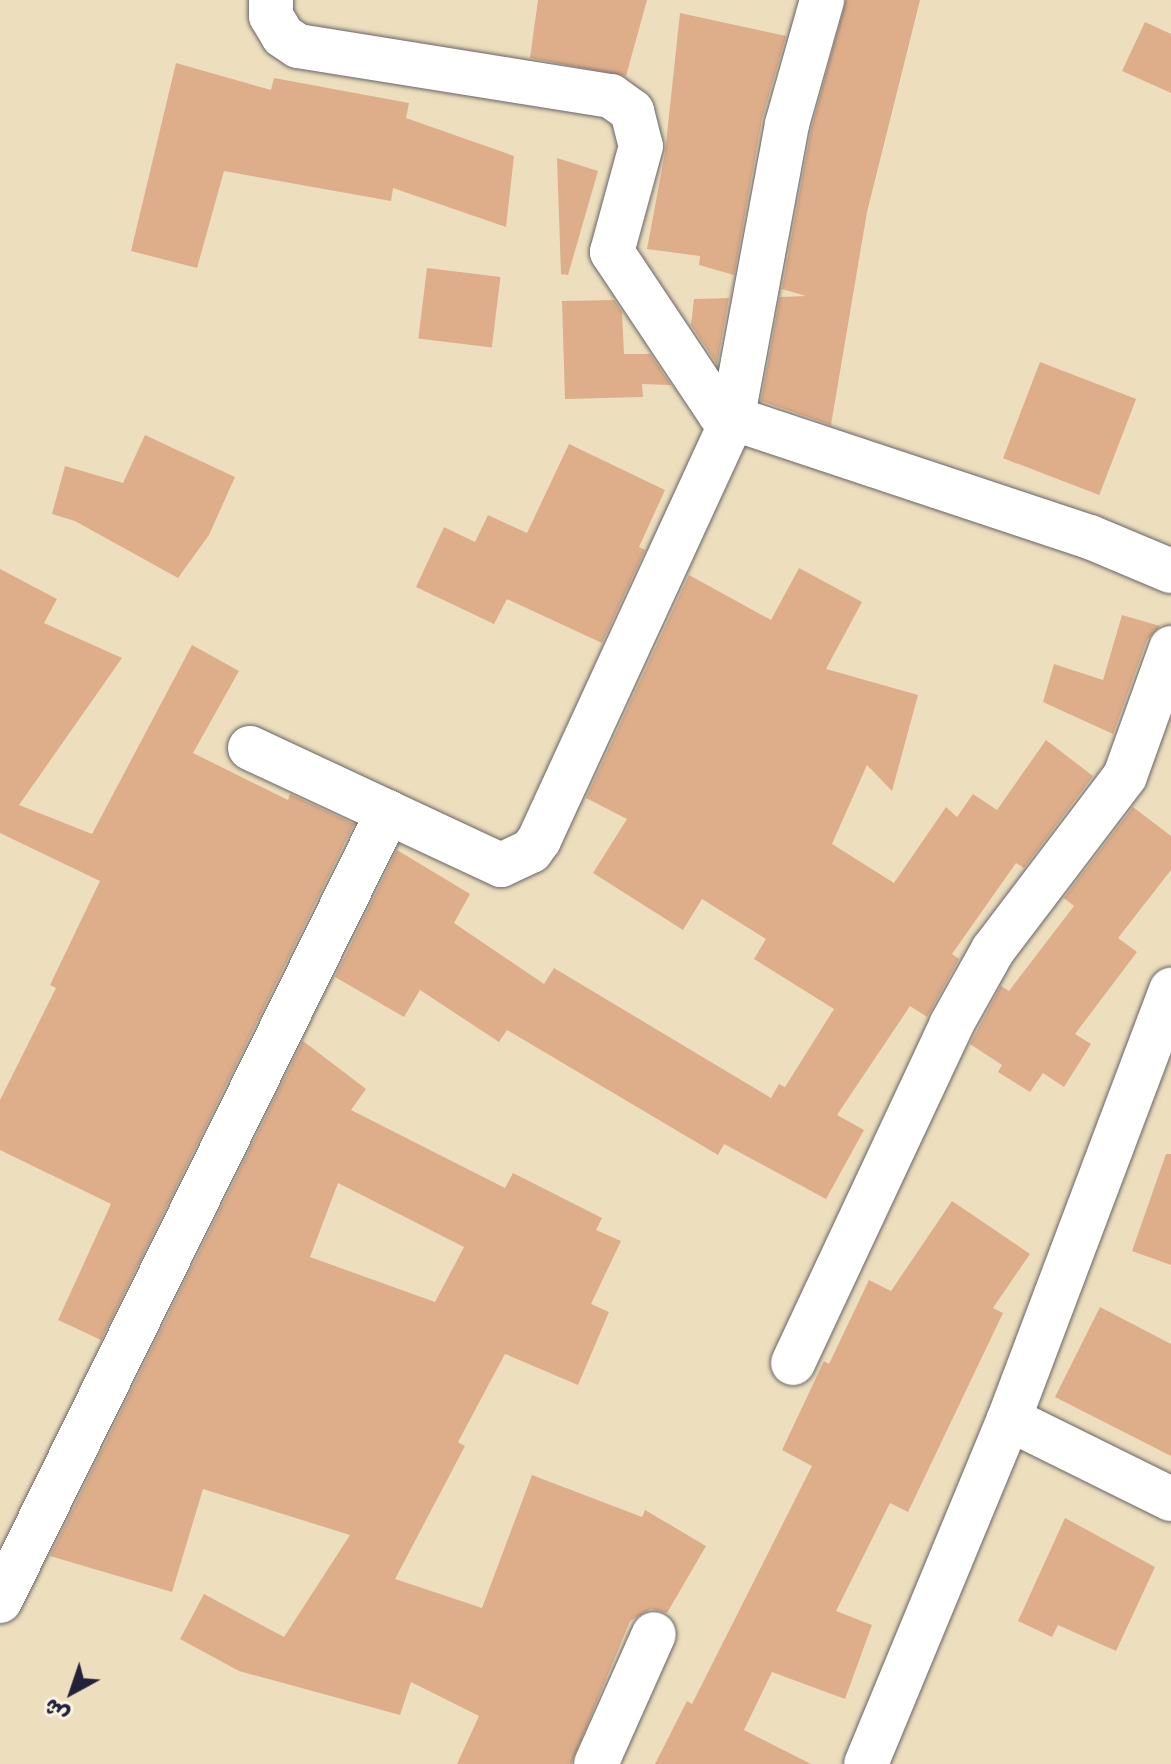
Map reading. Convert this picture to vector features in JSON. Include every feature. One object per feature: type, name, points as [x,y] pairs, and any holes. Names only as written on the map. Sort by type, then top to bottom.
[{"type":"street","points":[[271,0],[271,16],[298,46],[611,96],[632,111],[641,146],[612,252],[705,396],[732,421],[811,441],[1090,537],[1171,571]]},
{"type":"street","points":[[250,748],[501,865],[531,851],[732,421],[787,124],[822,0]]},
{"type":"street","points":[[793,1363],[951,1025],[993,950],[1125,776],[1171,648]]},
{"type":"street","points":[[0,1601],[388,812]]},
{"type":"street","points":[[866,1764],[1009,1419],[1171,990]]},
{"type":"street","points":[[1009,1419],[1171,1499]]},
{"type":"street","points":[[596,1764],[654,1634]]},
{"type":"building","points":[[538,0],[647,0],[626,76],[530,58]]},
{"type":"building","points":[[846,0],[920,0],[867,212],[831,425],[761,401],[780,297],[806,296],[782,289],[811,130]]},
{"type":"building","points":[[680,13],[786,36],[762,119],[734,275],[699,265],[700,256],[647,249],[665,153]]},
{"type":"building","points":[[1145,22],[1171,34],[1171,93],[1122,71]]},
{"type":"building","points":[[176,63],[271,90],[274,78],[409,103],[406,118],[514,156],[506,227],[393,188],[391,201],[224,171],[197,268],[131,251]]},
{"type":"building","points":[[557,158],[598,171],[568,275],[561,274]]},
{"type":"building","points":[[427,268],[500,277],[492,347],[418,338]]},
{"type":"building","points":[[729,298],[717,364],[691,325],[694,299]]},
{"type":"building","points":[[614,300],[622,312],[624,354],[650,354],[671,385],[642,384],[643,397],[565,399],[562,301]]},
{"type":"building","points":[[1040,362],[1136,399],[1099,495],[1003,458]]},
{"type":"building","points":[[145,435],[235,477],[209,535],[178,578],[75,521],[52,514],[65,466],[123,483]]},
{"type":"building","points":[[569,444],[665,490],[639,547],[645,550],[602,643],[507,599],[494,624],[416,587],[444,527],[475,542],[488,515],[527,533]]},
{"type":"building","points":[[799,568],[862,602],[826,669],[918,695],[892,791],[867,765],[832,844],[894,883],[946,807],[957,817],[973,794],[997,810],[1046,740],[1093,776],[1024,868],[1016,863],[952,954],[959,959],[927,1017],[910,1006],[837,1115],[864,1130],[826,1199],[724,1144],[718,1155],[507,1030],[499,1042],[420,990],[404,1017],[335,977],[397,850],[470,894],[454,923],[544,984],[554,968],[771,1098],[779,1084],[785,1087],[834,1009],[754,959],[766,939],[702,899],[683,930],[593,873],[627,819],[586,798],[689,575],[771,620]]},
{"type":"building","points":[[0,569],[57,599],[44,623],[122,658],[19,805],[92,834],[192,645],[239,671],[193,753],[288,800],[290,794],[354,824],[101,1340],[58,1320],[111,1204],[0,1150],[0,1100],[56,988],[50,985],[100,881],[0,833]]},
{"type":"building","points":[[1122,615],[1160,626],[1147,640],[1113,734],[1043,702],[1054,664],[1103,680]]},
{"type":"building","points":[[1133,807],[1171,836],[1171,870],[1118,938],[1137,952],[1075,1034],[1091,1044],[1064,1087],[1043,1073],[1030,1092],[998,1072],[1002,1065],[970,1044],[1001,986],[1009,991],[1074,906],[1064,898]]},
{"type":"building","points":[[303,1041],[366,1089],[351,1110],[505,1188],[513,1173],[602,1218],[596,1230],[621,1241],[591,1304],[609,1312],[578,1385],[505,1354],[458,1442],[465,1446],[395,1579],[482,1608],[532,1475],[642,1517],[645,1510],[706,1546],[667,1613],[651,1609],[630,1621],[571,1764],[457,1764],[479,1716],[411,1682],[400,1715],[239,1671],[180,1639],[204,1594],[284,1637],[350,1535],[203,1489],[172,1592],[50,1556]],"holes":[[[338,1183],[464,1247],[435,1302],[310,1257]]]},
{"type":"building","points":[[1166,1154],[1171,1154],[1171,1265],[1132,1251]]},
{"type":"building","points":[[952,1201],[1030,1254],[993,1308],[1003,1313],[908,1512],[890,1503],[836,1611],[872,1625],[845,1699],[772,1672],[744,1730],[811,1764],[655,1764],[687,1701],[692,1704],[812,1466],[782,1450],[824,1361],[829,1364],[869,1280],[891,1291]]},
{"type":"building","points":[[1100,1307],[1171,1344],[1171,1456],[1055,1397]]},
{"type":"building","points":[[1065,1518],[1155,1567],[1116,1651],[1058,1625],[1052,1637],[1018,1621]]}]
